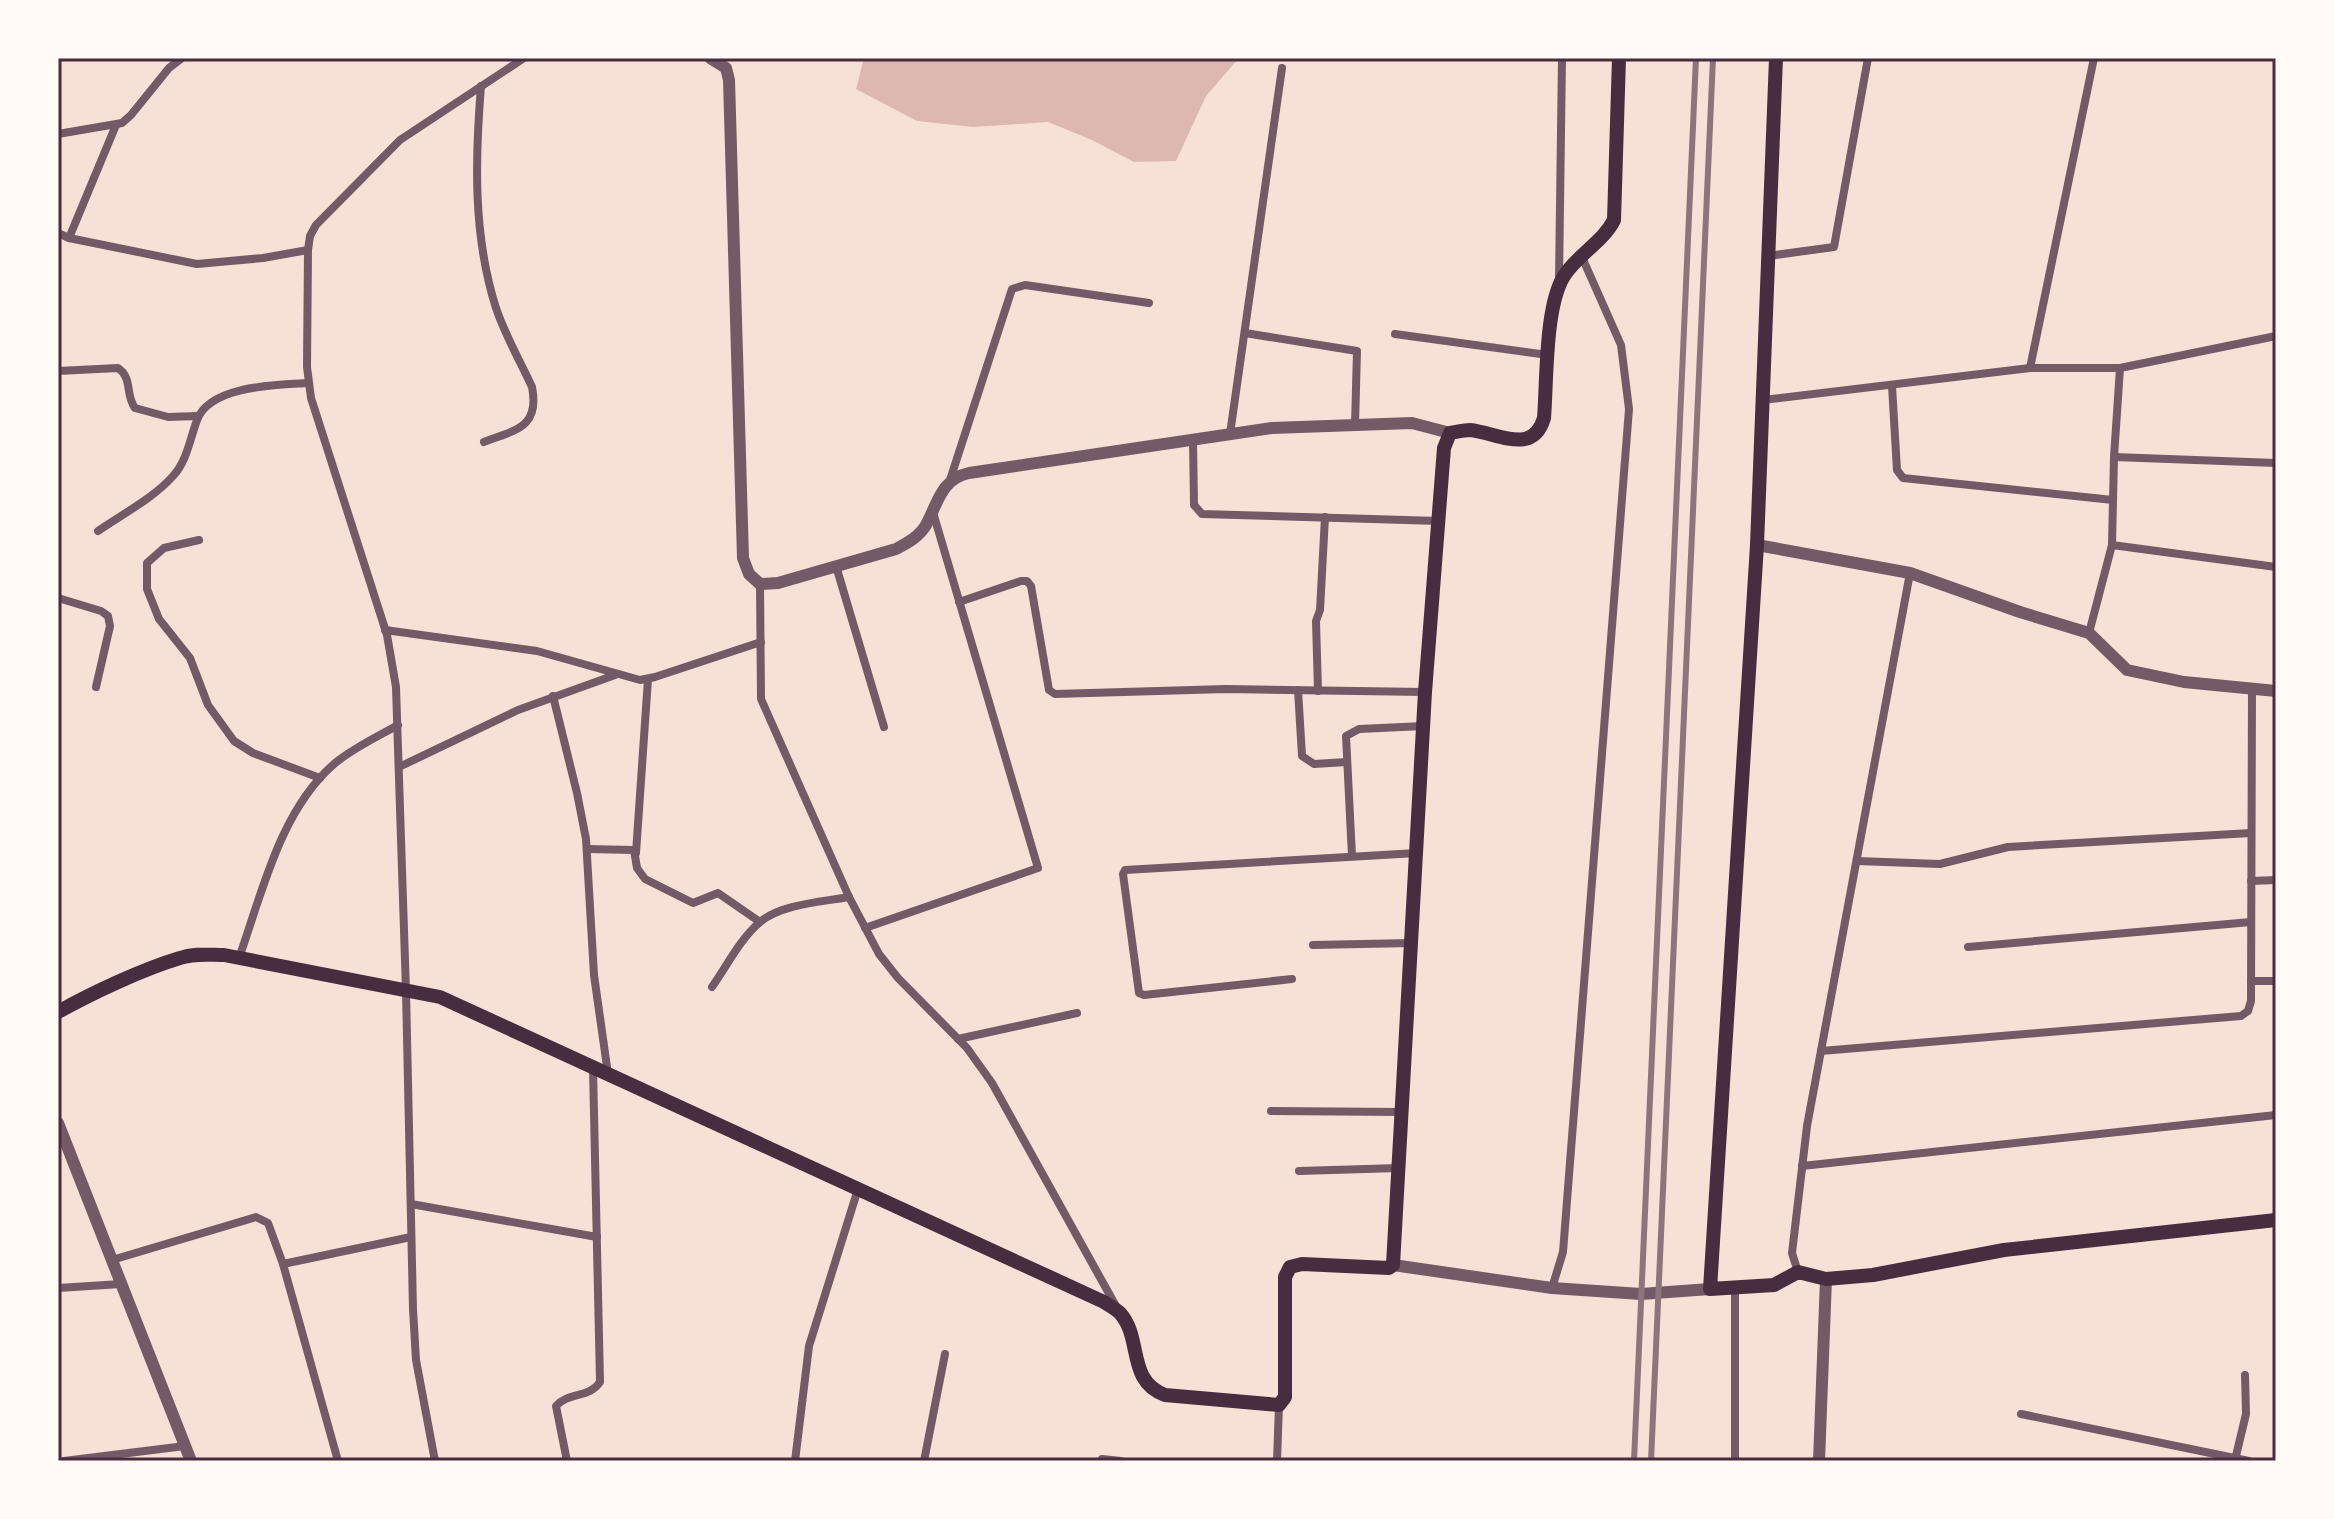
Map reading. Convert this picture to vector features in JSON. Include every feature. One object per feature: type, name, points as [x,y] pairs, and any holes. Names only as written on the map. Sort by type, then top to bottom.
[{"type":"main road","points":[[58,1012],[83,998],[181,957],[200,954],[239,958],[440,997],[1104,1302],[1120,1312],[1128,1327],[1143,1379],[1153,1390],[1165,1395],[1279,1405],[1285,1397],[1285,1277],[1290,1267],[1302,1264],[1389,1268],[1393,1265],[1425,692],[1444,448],[1450,433],[1467,430],[1521,440],[1533,437],[1540,431],[1544,418],[1552,301],[1559,284],[1581,254],[1609,229],[1614,220],[1619,58]]},
{"type":"main road","points":[[1776,58],[1757,545],[1710,1289],[1774,1285],[1798,1272],[1826,1279],[1873,1275],[2004,1250],[2276,1220]]},
{"type":"street","points":[[58,134],[116,125],[131,115],[169,68],[182,58]]},
{"type":"street","points":[[435,1461],[416,1360],[395,673],[385,630],[314,411],[308,383],[308,250],[316,225],[400,140],[524,58]]},
{"type":"street","points":[[710,58],[726,68],[729,80],[743,558],[749,574],[760,584],[778,583],[896,549],[925,526],[932,508],[950,480],[1012,289],[1025,285],[1149,303]]},
{"type":"street","points":[[1559,284],[1562,58]]},
{"type":"street","points":[[1768,256],[1832,249],[1836,244],[1868,58]]},
{"type":"street","points":[[2030,368],[2094,58]]},
{"type":"street","points":[[1230,434],[1282,68]]},
{"type":"street","points":[[481,86],[476,186],[484,254],[497,310],[532,387],[535,401],[527,424],[484,442]]},
{"type":"street","points":[[69,238],[116,125]]},
{"type":"street","points":[[58,233],[69,238],[197,264],[308,250]]},
{"type":"street","points":[[1552,1288],[1563,1252],[1629,409],[1621,345],[1581,254]]},
{"type":"street","points":[[1245,333],[1357,351],[1355,425]]},
{"type":"street","points":[[1395,334],[1549,355]]},
{"type":"street","points":[[1763,400],[2030,368],[2120,368],[2276,336]]},
{"type":"street","points":[[58,371],[118,368],[126,375],[135,408],[168,417],[198,416]]},
{"type":"street","points":[[2089,633],[2112,545],[2120,368]]},
{"type":"street","points":[[98,531],[173,477],[186,454],[198,416],[211,402],[249,388],[308,383]]},
{"type":"street","points":[[1892,386],[1897,470],[1903,478],[2113,500]]},
{"type":"street","points":[[950,480],[969,473],[1272,428],[1412,423],[1450,433]]},
{"type":"street","points":[[1193,439],[1194,505],[1199,513],[1439,521]]},
{"type":"street","points":[[2114,457],[2276,463]]},
{"type":"street","points":[[865,928],[1038,868],[932,508]]},
{"type":"street","points":[[1318,691],[1316,621],[1320,610],[1325,517]]},
{"type":"street","points":[[199,540],[164,548],[147,563],[147,589],[159,619],[190,658],[208,705],[234,741],[253,753],[320,778]]},
{"type":"street","points":[[1757,545],[1910,573],[2089,633],[2127,670],[2184,682],[2276,691]]},
{"type":"street","points":[[2112,545],[2276,567]]},
{"type":"street","points":[[836,566],[884,727]]},
{"type":"street","points":[[1798,1272],[1792,1253],[1807,1126],[1910,573]]},
{"type":"street","points":[[959,602],[1027,581],[1031,586],[1052,694],[1226,689],[1425,692]]},
{"type":"street","points":[[760,584],[760,686],[765,712],[849,897],[879,954],[978,1062],[1003,1100],[1120,1312]]},
{"type":"street","points":[[58,598],[108,616],[110,626],[96,687]]},
{"type":"street","points":[[385,630],[537,651],[628,678],[648,679],[761,642]]},
{"type":"street","points":[[399,767],[553,696],[617,674]]},
{"type":"street","points":[[648,679],[635,861],[640,873],[652,883],[696,904],[708,895],[724,895],[760,922]]},
{"type":"street","points":[[1821,1051],[2241,1016],[2251,1006],[2252,688]]},
{"type":"street","points":[[1298,690],[1302,756],[1314,764],[1347,762]]},
{"type":"street","points":[[553,696],[587,849],[594,975],[608,1075]]},
{"type":"street","points":[[239,958],[293,817],[320,778],[346,756],[398,725]]},
{"type":"street","points":[[1352,856],[1346,736],[1359,729],[1424,726]]},
{"type":"street","points":[[1857,861],[1940,864],[2008,847],[2251,833]]},
{"type":"street","points":[[587,849],[631,849],[636,853]]},
{"type":"street","points":[[1292,979],[1144,995],[1139,993],[1123,874],[1125,870],[1417,853]]},
{"type":"street","points":[[2251,881],[2276,880]]},
{"type":"street","points":[[712,987],[760,922],[792,909],[849,897]]},
{"type":"street","points":[[1968,947],[2251,922]]},
{"type":"street","points":[[1313,945],[1412,943]]},
{"type":"street","points":[[2251,981],[2276,981]]},
{"type":"street","points":[[958,1039],[1077,1013]]},
{"type":"street","points":[[567,1461],[556,1406],[562,1400],[593,1391],[600,1382],[593,1068]]},
{"type":"street","points":[[1271,1111],[1402,1112]]},
{"type":"street","points":[[1802,1166],[2276,1115]]},
{"type":"street","points":[[58,1123],[191,1461]]},
{"type":"street","points":[[1299,1171],[1399,1168]]},
{"type":"street","points":[[795,1461],[809,1346],[858,1189]]},
{"type":"street","points":[[411,1204],[597,1237]]},
{"type":"street","points":[[112,1260],[256,1217],[268,1223],[283,1264],[338,1461]]},
{"type":"street","points":[[283,1264],[411,1237]]},
{"type":"street","points":[[1393,1265],[1552,1288],[1641,1294],[1710,1289]]},
{"type":"street","points":[[1819,1461],[1826,1279]]},
{"type":"street","points":[[58,1288],[121,1284]]},
{"type":"street","points":[[1735,1287],[1735,1461]]},
{"type":"street","points":[[924,1461],[945,1354]]},
{"type":"street","points":[[2235,1460],[2246,1414],[2245,1375]]},
{"type":"street","points":[[1277,1461],[1279,1405]]},
{"type":"street","points":[[2021,1414],[2249,1461]]},
{"type":"street","points":[[64,1461],[185,1446]]},
{"type":"street","points":[[1102,1459],[1121,1461]]},
{"type":"shaded area","points":[[864,58],[1239,58],[1206,96],[1176,161],[1134,162],[1048,122],[973,127],[917,121],[856,89]]},
{"type":"railway","points":[[1634,1461],[1696,58]]},
{"type":"railway","points":[[1651,1461],[1713,58]]}]
